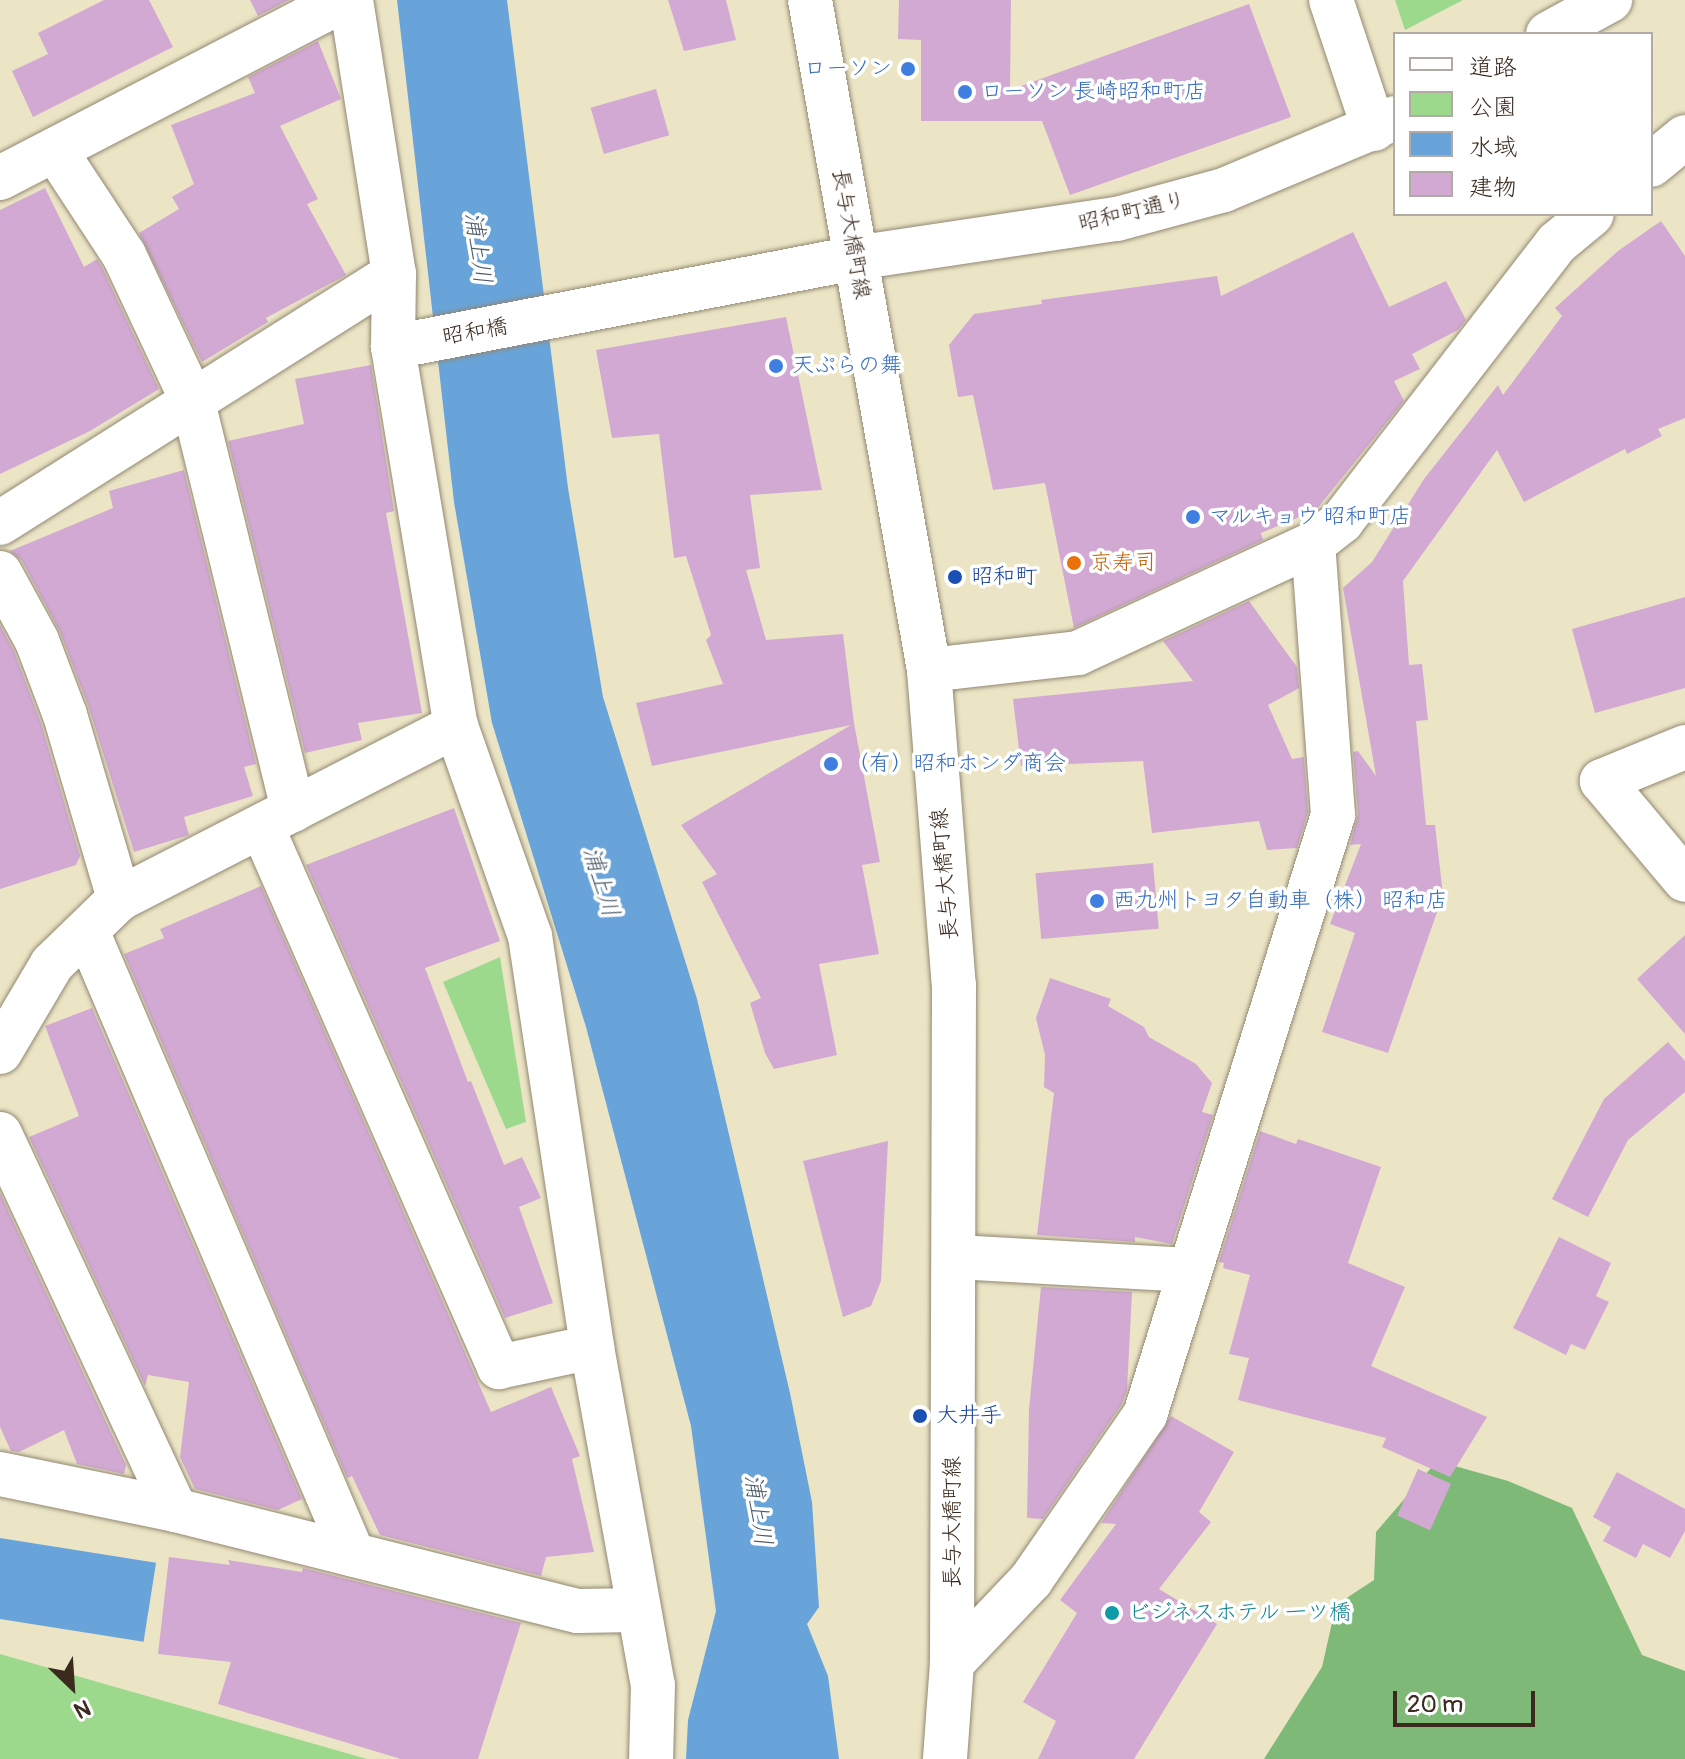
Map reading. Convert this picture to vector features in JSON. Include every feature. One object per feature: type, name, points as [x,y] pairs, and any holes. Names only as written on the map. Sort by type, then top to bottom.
[{"type":"street","points":[[0,178],[343,0]]},
{"type":"street","points":[[351,0],[394,274],[393,347],[456,726],[530,936],[592,1347],[637,1610],[653,1685],[651,1759]]},
{"type":"street","name":"長与大橋町線","points":[[810,0],[929,670],[954,985],[956,1257],[952,1663],[945,1759]]},
{"type":"street","points":[[1331,0],[1385,123]]},
{"type":"street","points":[[1552,32],[1610,0]]},
{"type":"street","name":"昭和町通り","points":[[558,317],[855,258],[1117,219],[1224,190],[1385,123]]},
{"type":"street","points":[[1653,163],[1685,137]]},
{"type":"street","points":[[55,150],[124,255],[193,402],[278,818],[499,1367],[592,1347]]},
{"type":"street","points":[[929,670],[1078,653],[1313,544],[1342,521],[1557,243],[1590,216]]},
{"type":"street","points":[[0,523],[394,274]]},
{"type":"street","name":"昭和橋","points":[[393,347],[558,317]]},
{"type":"street","points":[[952,1663],[1031,1580],[1145,1415],[1333,815],[1313,544]]},
{"type":"street","points":[[0,573],[37,641],[60,700],[119,899]]},
{"type":"street","points":[[0,1052],[52,964],[119,899],[456,726]]},
{"type":"street","points":[[1685,747],[1602,781],[1685,880]]},
{"type":"street","points":[[87,931],[353,1555]]},
{"type":"street","points":[[0,1134],[175,1510]]},
{"type":"street","points":[[956,1257],[1190,1270]]},
{"type":"street","points":[[0,1474],[175,1510],[578,1611],[637,1610]]},
{"type":"green space","points":[[1395,0],[1463,0],[1405,30]]},
{"type":"green space","points":[[500,957],[526,1122],[506,1129],[443,982]]},
{"type":"green space","points":[[1437,1461],[1508,1481],[1572,1508],[1642,1655],[1685,1671],[1685,1759],[1264,1759],[1322,1667],[1336,1605],[1374,1580],[1376,1532]]},
{"type":"green space","points":[[0,1654],[367,1759],[0,1759]]},
{"type":"water","name":"浦上川","points":[[397,0],[507,0],[568,488],[603,697],[697,999],[790,1393],[812,1502],[819,1607],[807,1624],[828,1676],[839,1759],[686,1759],[688,1720],[716,1611],[691,1426],[586,1027],[492,723],[454,502]]},
{"type":"water","points":[[0,1538],[156,1563],[144,1642],[0,1619]]},
{"type":"building","points":[[104,0],[149,0],[173,47],[33,117],[12,71],[48,54],[38,33]]},
{"type":"building","points":[[250,0],[289,0],[258,16]]},
{"type":"building","points":[[668,0],[726,0],[736,40],[684,51]]},
{"type":"building","points":[[899,0],[1011,0],[1010,90],[1249,4],[1291,117],[1070,195],[1042,121],[921,121],[921,40],[898,39]]},
{"type":"building","points":[[318,41],[341,99],[280,126],[318,199],[307,204],[346,275],[266,318],[268,322],[202,362],[139,233],[179,209],[172,197],[194,184],[171,125],[255,93],[248,77]]},
{"type":"building","points":[[656,89],[669,135],[604,154],[591,108]]},
{"type":"building","points":[[45,188],[84,267],[97,259],[102,267],[159,389],[90,431],[0,474],[0,210]]},
{"type":"building","points":[[1661,221],[1685,256],[1685,418],[1658,429],[1662,436],[1627,454],[1625,449],[1524,502],[1497,450],[1403,581],[1409,665],[1422,664],[1428,720],[1416,721],[1426,825],[1435,825],[1443,895],[1388,1053],[1322,1032],[1355,933],[1330,924],[1361,844],[1350,845],[1358,814],[1353,752],[1358,751],[1376,776],[1343,588],[1372,562],[1424,479],[1498,385],[1503,395],[1562,316],[1555,308],[1618,251]]},
{"type":"building","points":[[1353,232],[1389,307],[1446,281],[1466,320],[1458,330],[1412,354],[1420,369],[1394,381],[1404,401],[1316,510],[1261,533],[1263,540],[1074,628],[1045,483],[993,490],[973,395],[958,397],[949,345],[974,314],[1042,304],[1041,300],[1217,276],[1221,296]]},
{"type":"building","points":[[786,317],[822,490],[750,495],[760,568],[746,570],[766,640],[843,634],[854,723],[880,862],[862,865],[879,954],[819,964],[837,1055],[774,1069],[765,1053],[750,1003],[761,998],[702,882],[717,874],[681,825],[851,725],[652,766],[636,703],[723,684],[706,640],[711,635],[686,556],[674,558],[659,434],[612,438],[596,350]]},
{"type":"building","points":[[371,365],[394,511],[386,513],[422,713],[358,723],[362,740],[305,753],[228,441],[304,424],[295,379]]},
{"type":"building","points":[[184,470],[256,764],[244,767],[253,796],[184,817],[189,835],[134,852],[89,708],[60,632],[22,561],[10,551],[113,508],[109,491]]},
{"type":"building","points":[[1685,597],[1685,688],[1595,713],[1572,629]]},
{"type":"building","points":[[1249,601],[1297,667],[1299,688],[1268,705],[1292,759],[1304,757],[1308,812],[1297,848],[1267,850],[1259,821],[1152,833],[1143,761],[1021,766],[1013,699],[1193,681],[1163,641]]},
{"type":"building","points":[[0,625],[14,651],[41,723],[80,856],[76,865],[0,889]]},
{"type":"building","points":[[454,808],[500,941],[425,968],[468,1082],[471,1081],[504,1165],[522,1157],[541,1198],[519,1207],[553,1303],[505,1318],[306,865]]},
{"type":"building","name":"西九州トヨタ自動車（株） 昭和店","points":[[1153,863],[1159,929],[1041,939],[1035,873]]},
{"type":"building","points":[[261,886],[491,1412],[551,1387],[580,1456],[572,1459],[594,1552],[546,1557],[541,1576],[380,1535],[352,1476],[347,1478],[124,954],[164,938],[160,929]]},
{"type":"building","points":[[1685,935],[1685,1034],[1637,979]]},
{"type":"building","points":[[1050,978],[1111,999],[1108,1006],[1144,1027],[1149,1037],[1196,1064],[1212,1083],[1202,1112],[1213,1115],[1172,1244],[1135,1237],[1135,1242],[1037,1235],[1054,1093],[1044,1087],[1045,1055],[1036,1018]]},
{"type":"building","points":[[92,1008],[302,1499],[278,1510],[195,1489],[180,1457],[189,1382],[148,1375],[145,1386],[29,1137],[79,1116],[45,1026]]},
{"type":"building","points":[[1668,1042],[1685,1061],[1685,1092],[1628,1140],[1588,1217],[1552,1199],[1604,1099]]},
{"type":"building","points":[[1260,1131],[1296,1144],[1298,1139],[1381,1167],[1348,1263],[1405,1287],[1371,1366],[1487,1417],[1450,1477],[1382,1447],[1386,1438],[1238,1400],[1249,1358],[1229,1354],[1250,1275],[1223,1268],[1224,1263],[1219,1262]]},
{"type":"building","points":[[888,1141],[881,1281],[871,1306],[843,1317],[803,1161]]},
{"type":"building","points":[[0,1193],[126,1465],[124,1474],[77,1464],[64,1430],[19,1452],[11,1451],[0,1427]]},
{"type":"building","points":[[1559,1237],[1611,1263],[1596,1296],[1609,1302],[1585,1350],[1571,1344],[1566,1355],[1513,1328]]},
{"type":"building","points":[[1041,1287],[1132,1292],[1127,1390],[1122,1404],[1043,1519],[1027,1518],[1029,1409]]},
{"type":"building","points":[[1171,1416],[1234,1452],[1199,1512],[1211,1522],[1159,1589],[1217,1624],[1134,1759],[1038,1759],[1056,1721],[1023,1702],[1077,1613],[1060,1600],[1116,1524],[1101,1523]]},
{"type":"building","points":[[1418,1469],[1451,1484],[1430,1530],[1397,1516]]},
{"type":"building","points":[[1617,1472],[1685,1509],[1685,1531],[1670,1558],[1643,1544],[1636,1558],[1603,1541],[1611,1527],[1593,1517]]},
{"type":"building","points":[[169,1557],[230,1565],[228,1560],[302,1572],[303,1568],[521,1623],[478,1759],[401,1759],[218,1704],[231,1662],[158,1654]]},
{"type":"place","name":"ローソン","points":[[908,69]]},
{"type":"place","name":"ローソン 長崎昭和町店","points":[[965,92]]},
{"type":"place","name":"天ぷらの舞","points":[[776,366]]},
{"type":"place","name":"マルキョウ 昭和町店","points":[[1193,517]]},
{"type":"place","name":"京寿司","points":[[1074,563]]},
{"type":"place","name":"昭和町","points":[[955,577]]},
{"type":"place","name":"（有）昭和ホンダ商会","points":[[831,764]]},
{"type":"place","name":"西九州トヨタ自動車（株） 昭和店","points":[[1097,901]]},
{"type":"place","name":"大井手","points":[[920,1416]]},
{"type":"place","name":"ビジネスホテル 一ツ橋","points":[[1112,1613]]}]
